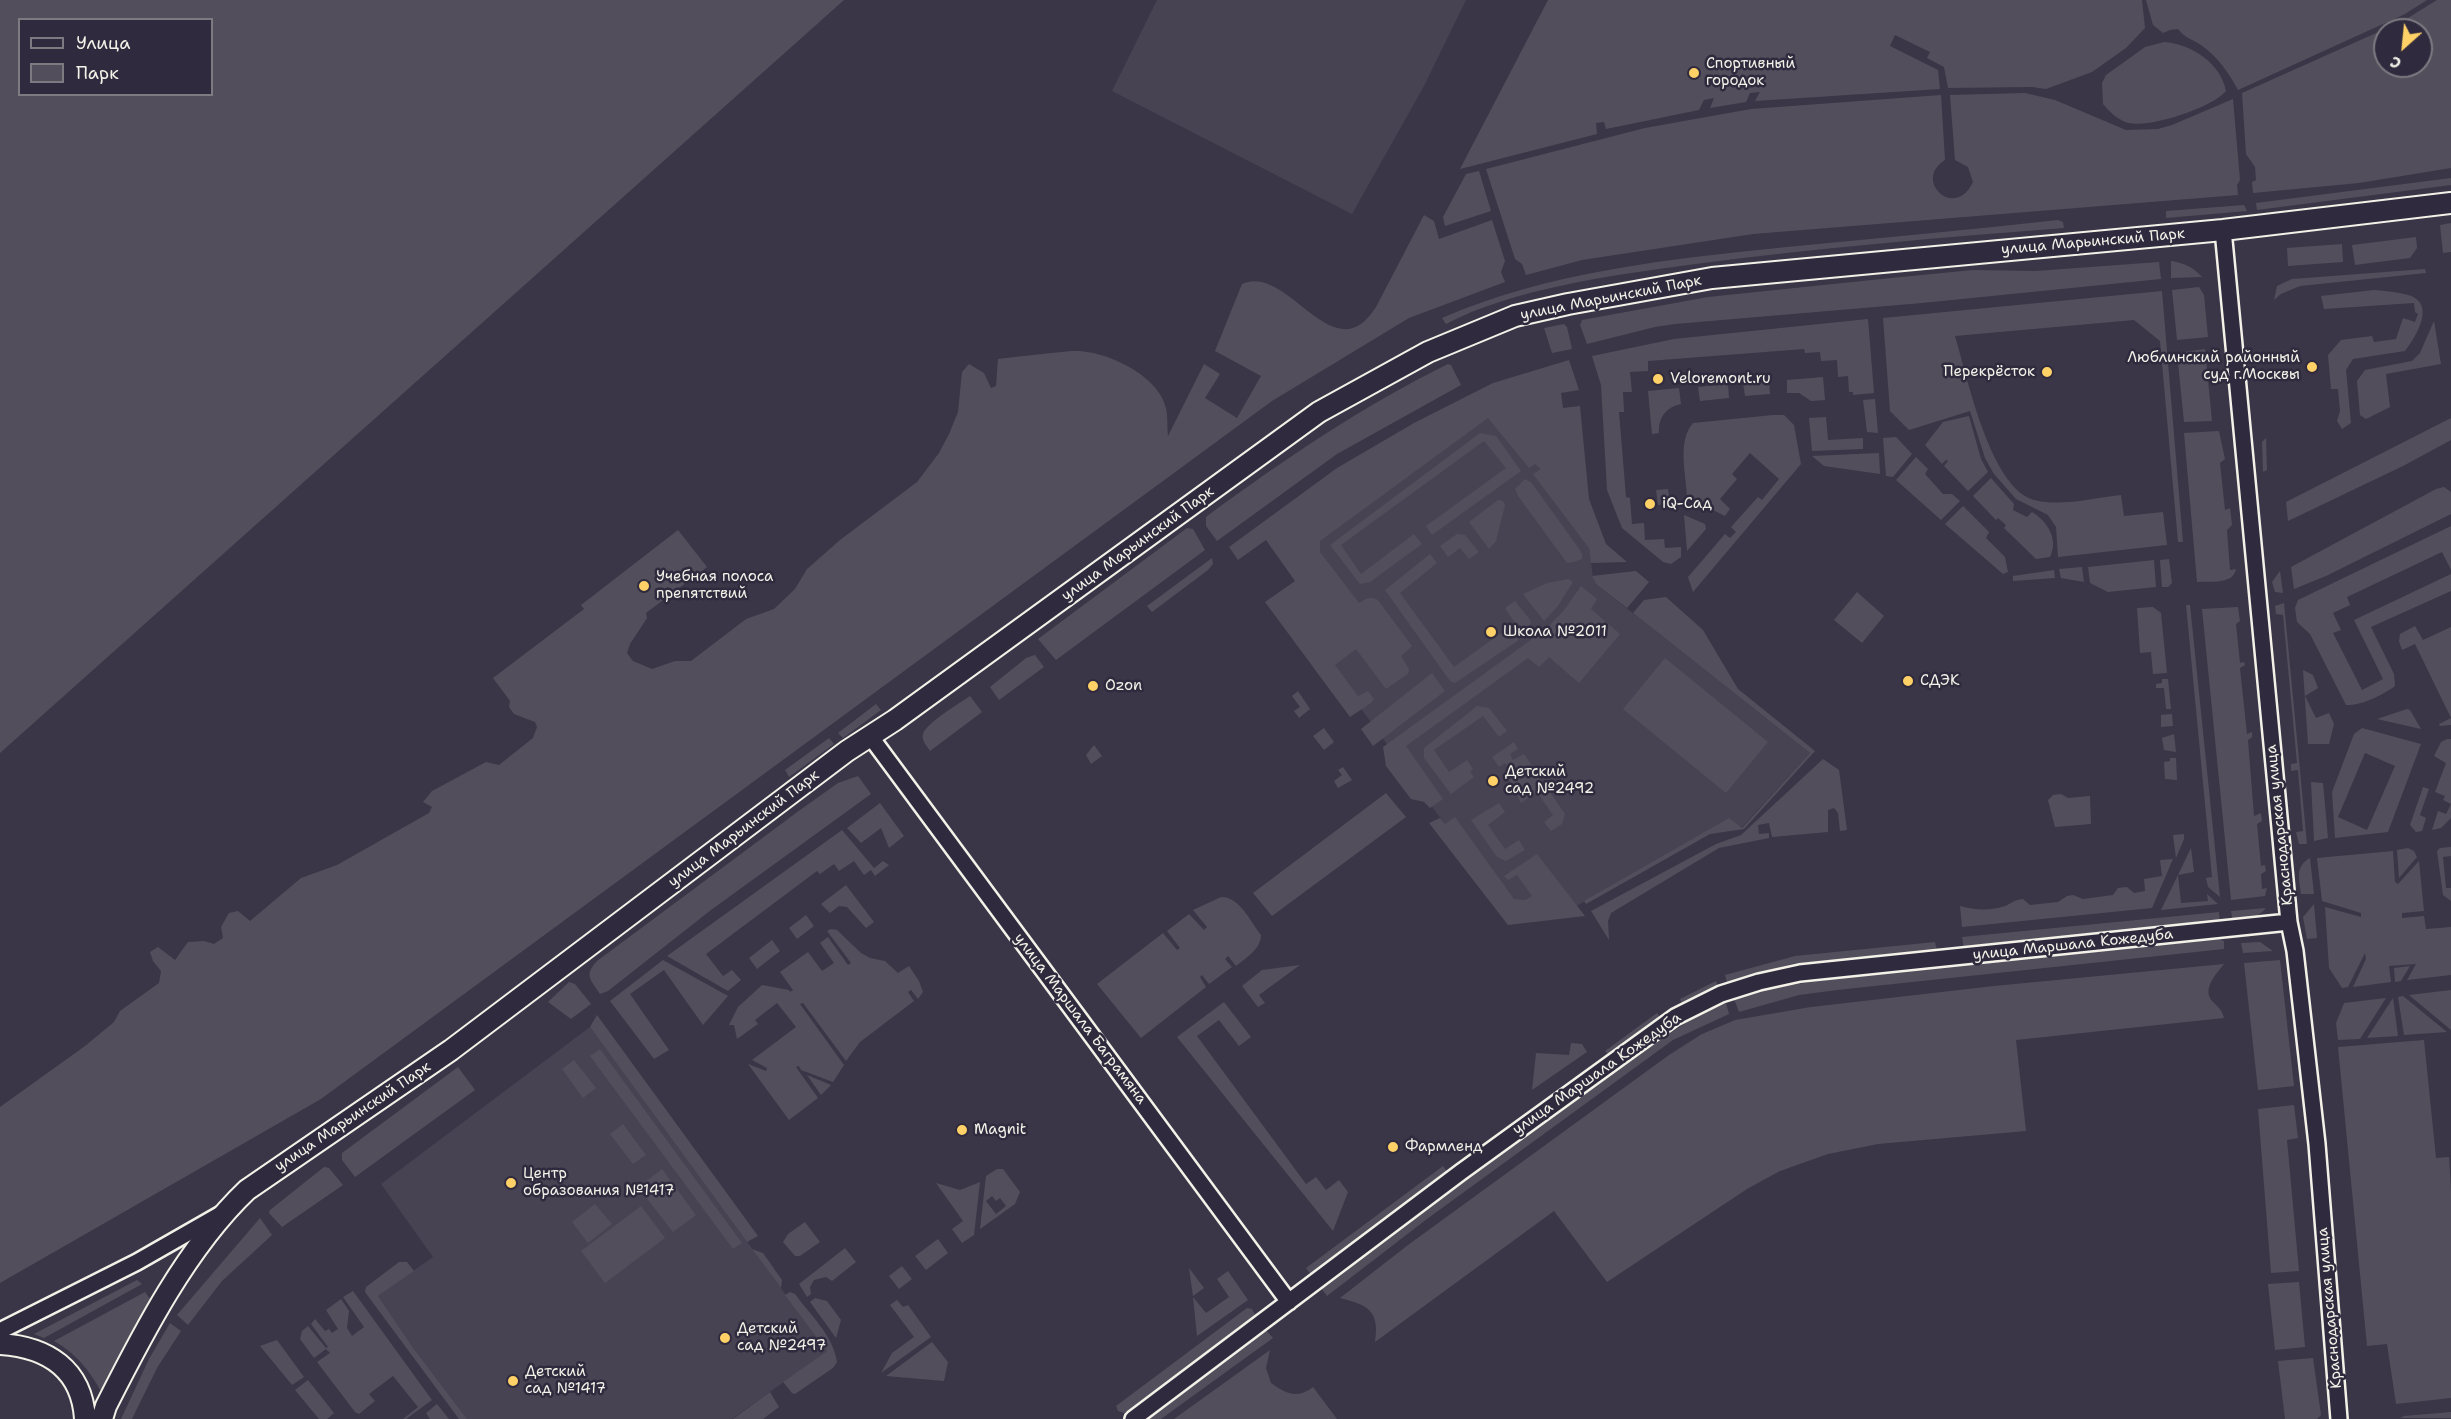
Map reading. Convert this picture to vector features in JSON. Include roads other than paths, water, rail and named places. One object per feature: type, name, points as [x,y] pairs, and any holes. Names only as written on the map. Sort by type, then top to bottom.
[{"type":"main road","name":"улица Марьинский Парк","points":[[224,1212],[247,1190],[451,1050],[847,751],[895,720],[1319,412],[1428,352],[1515,316],[1568,304],[1712,279],[2223,230],[2359,216],[2451,203]]},
{"type":"main road","points":[[102,1419],[105,1406],[148,1324],[224,1212]]},
{"type":"main road","points":[[0,1344],[43,1353],[59,1363],[73,1381],[84,1404],[85,1419]]},
{"type":"street","name":"Краснодарская улица","points":[[2223,230],[2289,922],[2295,951],[2317,1144],[2339,1419]]},
{"type":"street","name":"улица Маршала Баграмяна","points":[[870,736],[1288,1302]]},
{"type":"street","name":"улица Маршала Кожедуба","points":[[1133,1419],[1613,1060],[1675,1017],[1721,994],[1759,982],[1800,973],[2289,922]]},
{"type":"street","name":"улица Марьинский Парк","points":[[0,1331],[137,1262],[224,1212]]},
{"type":"place","name":"Спортивный городок","points":[[1694,73]]},
{"type":"place","name":"Люблинский районный суд г.Москвы","points":[[2312,367]]},
{"type":"place","name":"Перекрёсток","points":[[2047,372]]},
{"type":"place","name":"Veloremont.ru","points":[[1658,379]]},
{"type":"place","name":"iQ-Сад","points":[[1650,504]]},
{"type":"place","name":"Учебная полоса препятствий","points":[[644,586]]},
{"type":"place","name":"Школа №2011","points":[[1491,632]]},
{"type":"place","name":"СДЭК","points":[[1908,681]]},
{"type":"place","name":"Ozon","points":[[1093,686]]},
{"type":"place","name":"Детский сад №2492","points":[[1493,781]]},
{"type":"place","name":"Magnit","points":[[962,1130]]},
{"type":"place","name":"Фармленд","points":[[1393,1147]]},
{"type":"place","name":"Центр образования №1417","points":[[511,1183]]},
{"type":"place","name":"Детский сад №2497","points":[[725,1338]]},
{"type":"place","name":"Детский сад №1417","points":[[513,1381]]}]
